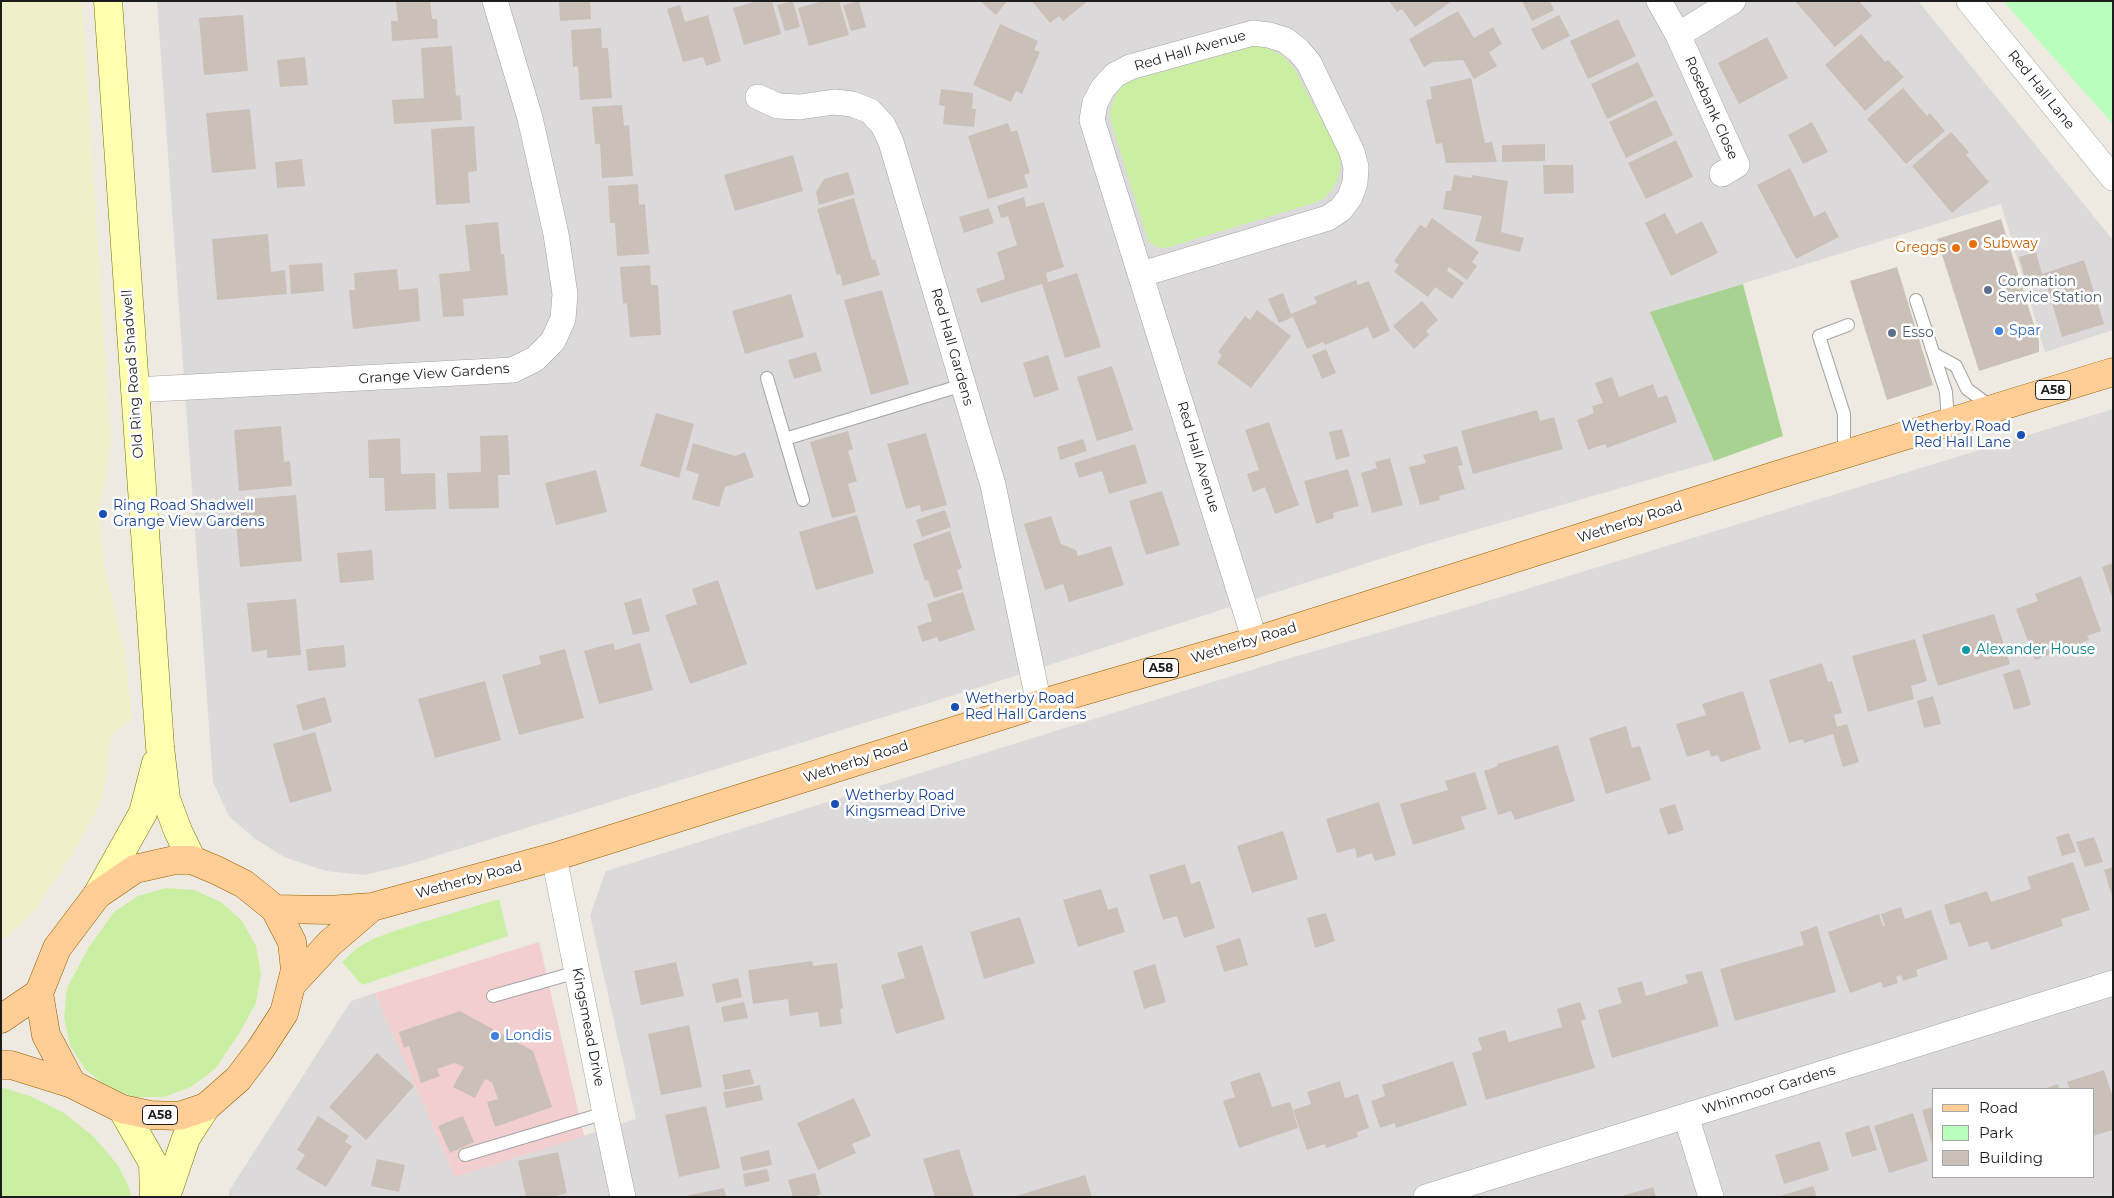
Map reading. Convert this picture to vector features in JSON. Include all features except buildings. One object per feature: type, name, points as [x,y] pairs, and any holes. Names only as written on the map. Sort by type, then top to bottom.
[{"type":"main road","name":"Old Ring Road Shadwell","points":[[108,1],[160,747],[166,799],[192,860]]},
{"type":"main road","name":"Wetherby Road","points":[[372,907],[554,857],[1039,704],[1255,640],[2113,372]]},
{"type":"main road","name":"Old Ring Road Shadwell","points":[[97,895],[143,813],[160,747]]},
{"type":"main road","name":"A58","points":[[1,1065],[11,1065],[72,1084],[122,1109],[150,1115],[179,1116],[206,1107],[238,1079],[284,1014],[295,970],[292,942],[275,909],[244,884],[192,860],[175,860],[135,869],[97,895],[57,948],[39,993]]},
{"type":"main road","name":"A58","points":[[275,909],[328,910],[372,907]]},
{"type":"main road","name":"A58","points":[[292,984],[330,943],[372,907]]},
{"type":"main road","points":[[1,1019],[39,993],[46,1035],[72,1084]]},
{"type":"main road","points":[[166,1197],[186,1138],[206,1107]]},
{"type":"main road","points":[[122,1109],[153,1163],[154,1197]]},
{"type":"street","name":"Grange View Gardens","points":[[134,390],[513,370],[535,359],[553,341],[563,319],[564,294],[556,234],[530,118],[495,1]]},
{"type":"street","name":"Rosebank Close","points":[[1659,1],[1678,35],[1737,165],[1722,174]]},
{"type":"street","points":[[1678,35],[1733,1]]},
{"type":"street","name":"Red Hall Lane","points":[[1969,1],[2113,178]]},
{"type":"street","name":"Red Hall Avenue","points":[[1142,274],[1328,218],[1341,209],[1350,197],[1355,183],[1356,167],[1352,152],[1309,63],[1298,50],[1285,40],[1269,35],[1252,33],[1130,67],[1115,75],[1103,88],[1095,103],[1092,120],[1142,274],[1255,640]]},
{"type":"street","name":"Red Hall Gardens","points":[[758,97],[778,106],[800,107],[834,102],[852,104],[870,112],[883,125],[891,142],[993,485],[1039,704]]},
{"type":"street","name":"Kingsmead Drive","points":[[554,857],[623,1197]]},
{"type":"street","name":"Whinmoor Gardens","points":[[1426,1197],[2113,983]]},
{"type":"street","points":[[1686,1116],[1710,1197]]},
{"type":"lane","points":[[1916,300],[1946,392],[1948,422]]},
{"type":"lane","points":[[1844,455],[1844,414],[1820,336],[1848,325]]},
{"type":"lane","points":[[1934,354],[1956,366],[1966,389],[1994,408]]},
{"type":"lane","points":[[767,378],[803,500]]},
{"type":"lane","points":[[785,439],[963,385]]},
{"type":"lane","points":[[493,996],[577,972]]},
{"type":"lane","points":[[465,1155],[605,1113]]},
{"type":"shaded area","points":[[157,1],[1918,1],[2113,240],[2113,330],[2045,352],[2001,204],[1651,312],[1714,461],[1430,543],[990,684],[407,865],[364,875],[326,871],[284,857],[254,838],[229,816],[213,782]]},
{"type":"shaded area","points":[[2113,409],[2113,1197],[229,1197],[229,1191],[351,1001],[375,993],[455,1177],[636,1119],[590,915],[606,871],[1280,661],[1471,606]]},
{"type":"shaded area","points":[[539,942],[584,1136],[455,1177],[375,993]]},
{"type":"green space","points":[[1,1],[82,1],[111,446],[99,514],[104,566],[125,653],[132,719],[111,735],[103,797],[79,843],[33,914],[1,941]]},
{"type":"green space","points":[[2003,1],[2113,1],[2113,124]]},
{"type":"green space","points":[[1255,46],[1270,49],[1284,57],[1294,68],[1339,153],[1341,167],[1338,179],[1332,190],[1323,199],[1311,204],[1166,248],[1157,247],[1149,242],[1147,237],[1111,122],[1110,110],[1114,99],[1120,88],[1130,81]]},
{"type":"green space","points":[[1743,284],[1783,436],[1714,461],[1650,312]]},
{"type":"green space","points":[[166,888],[194,890],[221,902],[242,921],[256,946],[261,974],[256,1003],[238,1035],[215,1069],[191,1087],[164,1097],[135,1097],[108,1088],[85,1069],[70,1045],[64,1017],[67,988],[89,947],[114,912],[138,896]]},
{"type":"green space","points":[[499,899],[508,936],[362,985],[342,962],[357,948],[373,939]]},
{"type":"green space","points":[[1,1087],[30,1096],[64,1113],[93,1136],[117,1164],[129,1187],[131,1197],[1,1197]]},
{"type":"place","name":"Subway","points":[[1973,244]]},
{"type":"place","name":"Greggs","points":[[1956,248]]},
{"type":"place","name":"Coronation Service Station","points":[[1988,290]]},
{"type":"place","name":"Spar","points":[[1999,331]]},
{"type":"place","name":"Esso","points":[[1892,333]]},
{"type":"place","name":"Wetherby Road Red Hall Lane","points":[[2021,435]]},
{"type":"place","name":"Ring Road Shadwell Grange View Gardens","points":[[103,514]]},
{"type":"place","name":"Alexander House","points":[[1966,650]]},
{"type":"place","name":"Wetherby Road Red Hall Gardens","points":[[955,707]]},
{"type":"place","name":"Wetherby Road Kingsmead Drive","points":[[835,804]]},
{"type":"place","name":"Londis","points":[[495,1036]]}]
